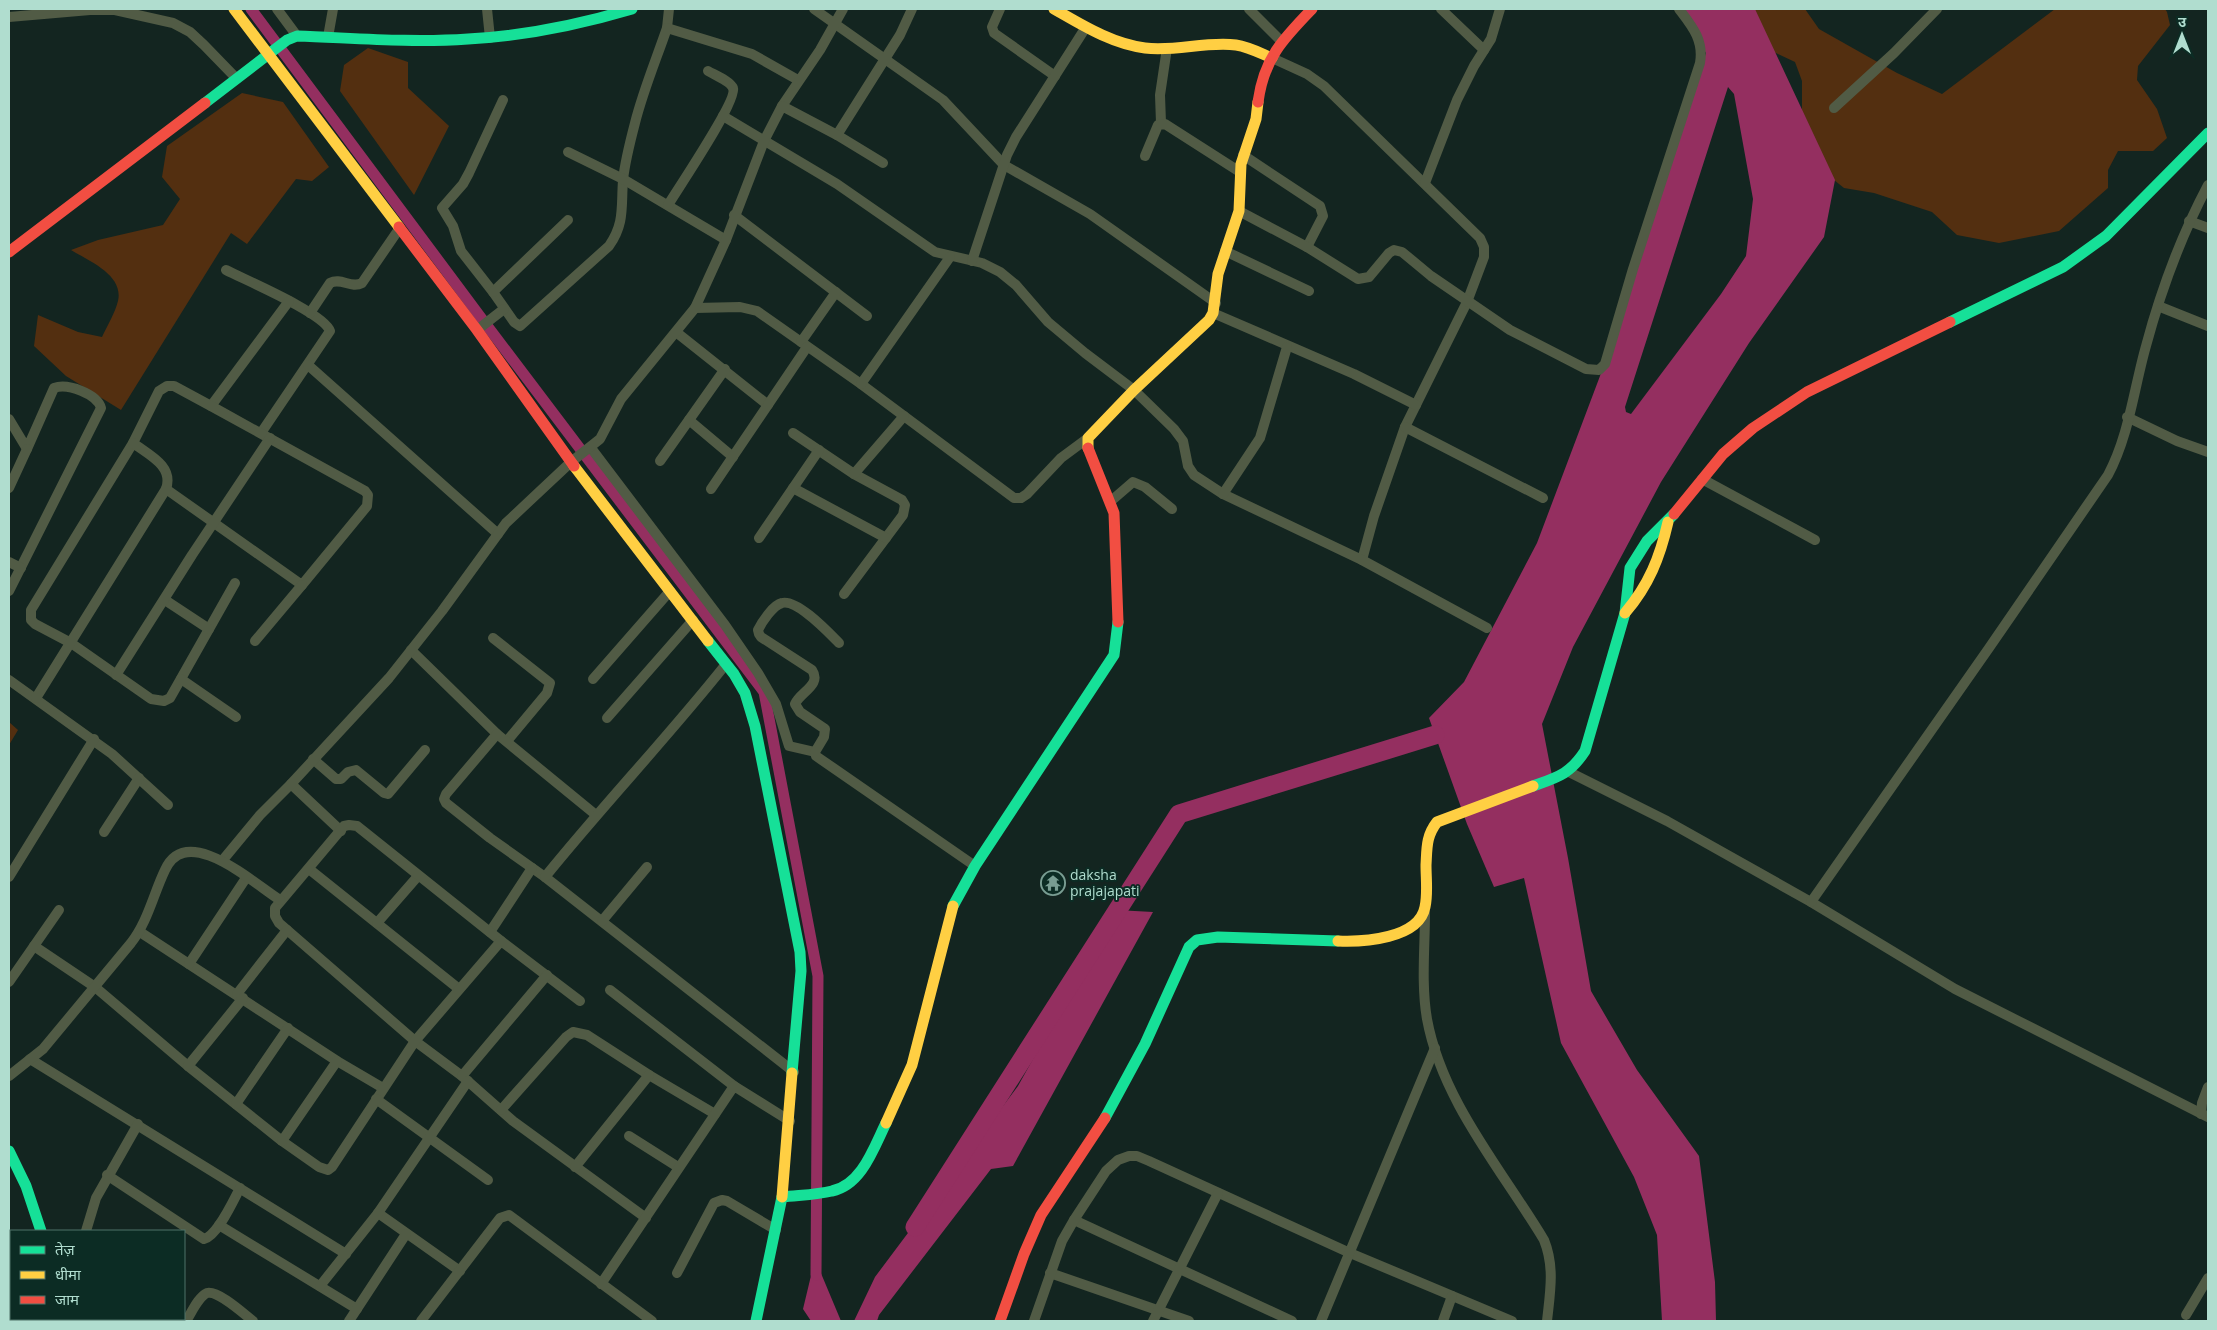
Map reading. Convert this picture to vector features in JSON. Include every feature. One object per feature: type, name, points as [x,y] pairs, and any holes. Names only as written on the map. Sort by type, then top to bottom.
[{"type":"street","points":[[9,17],[90,9],[116,9],[173,23],[190,32],[236,78]]},
{"type":"street","points":[[234,9],[271,52],[399,229],[480,328],[573,460],[726,664],[745,693],[751,709],[800,952],[801,971],[790,1121],[788,1196],[776,1230],[756,1321]]},
{"type":"street","points":[[328,37],[333,9]]},
{"type":"street","points":[[487,9],[490,38]]},
{"type":"street","points":[[9,252],[236,78],[292,38],[441,40],[490,38],[554,30],[632,9]]},
{"type":"street","points":[[503,100],[466,179],[442,208],[453,226],[461,251],[494,292],[504,309],[517,325],[524,324],[609,246],[618,233],[622,217],[623,179],[635,122],[646,82],[666,28],[669,9]]},
{"type":"street","points":[[814,9],[943,100],[1004,165],[1090,214],[1214,308],[1287,347],[1354,374],[1416,405]]},
{"type":"street","points":[[222,862],[260,815],[389,678],[498,534],[518,511],[573,460],[591,448],[600,439],[621,399],[695,308],[726,240],[764,140],[782,106],[843,9]]},
{"type":"street","points":[[837,135],[886,59],[912,9]]},
{"type":"street","points":[[1000,9],[992,27],[994,33],[1055,76]]},
{"type":"street","points":[[1054,9],[1086,27],[1142,48],[1234,45],[1249,48],[1308,74],[1324,86],[1480,238],[1484,247],[1484,257],[1466,302],[1405,427],[1374,516],[1362,560]]},
{"type":"street","points":[[1249,9],[1281,41]]},
{"type":"street","points":[[695,308],[750,308],[757,311],[861,384],[1014,498],[1021,498],[1028,494],[1061,458],[1088,438],[1134,390],[1209,320],[1214,308],[1218,274],[1239,211],[1241,193],[1240,172],[1243,155],[1256,119],[1260,80],[1281,41],[1312,9]]},
{"type":"street","points":[[1441,9],[1484,50]]},
{"type":"street","points":[[1425,184],[1457,100],[1496,25],[1500,9]]},
{"type":"street","points":[[1239,211],[1307,247],[1358,279],[1363,280],[1369,277],[1390,253],[1398,250],[1466,302],[1510,330],[1586,369],[1599,370],[1605,364],[1633,269],[1700,63],[1702,52],[1696,31],[1679,9]]},
{"type":"street","points":[[1834,108],[1894,53],[1937,9]]},
{"type":"street","points":[[281,11],[292,38]]},
{"type":"street","points":[[972,261],[1004,165],[1016,137],[1086,27]]},
{"type":"street","points":[[666,28],[729,45],[752,54],[798,80]]},
{"type":"street","points":[[1145,156],[1161,123],[1160,95],[1167,48]]},
{"type":"street","points":[[668,205],[723,116],[734,91],[732,86],[708,70]]},
{"type":"street","points":[[782,106],[837,135],[884,163]]},
{"type":"street","points":[[723,116],[870,206],[936,252],[972,261],[1000,272],[1016,285],[1048,322],[1134,390],[1179,435],[1185,448],[1186,462],[1190,471],[1223,494],[1362,560],[1487,628]]},
{"type":"street","points":[[1161,123],[1240,172]]},
{"type":"street","points":[[1547,1321],[1552,1273],[1550,1255],[1544,1240],[1461,1110],[1434,1048],[1425,1000],[1425,908],[1427,842],[1430,831],[1437,822],[1457,813],[1565,774],[1584,751],[1625,612],[1630,568],[1647,541],[1668,522],[1723,454],[1753,428],[1807,392],[2063,267],[2106,236],[2208,133]]},
{"type":"street","points":[[568,152],[623,179],[726,240]]},
{"type":"street","points":[[1243,155],[1320,206],[1323,216],[1307,247]]},
{"type":"street","points":[[1811,902],[2108,474],[2116,459],[2158,306],[2189,221],[2208,185]]},
{"type":"street","points":[[734,216],[867,316]]},
{"type":"street","points":[[494,292],[568,220]]},
{"type":"street","points":[[2189,221],[2208,228]]},
{"type":"street","points":[[310,313],[330,283],[341,281],[354,286],[362,284],[399,229]]},
{"type":"street","points":[[1225,251],[1309,291]]},
{"type":"street","points":[[861,384],[950,257]]},
{"type":"street","points":[[116,675],[215,522],[330,331],[326,325],[310,313],[226,270]]},
{"type":"street","points":[[710,489],[768,405],[836,292]]},
{"type":"street","points":[[211,406],[289,301]]},
{"type":"street","points":[[2158,306],[2208,326]]},
{"type":"street","points":[[480,328],[504,309]]},
{"type":"street","points":[[676,332],[768,405]]},
{"type":"street","points":[[1223,494],[1260,438],[1287,347]]},
{"type":"street","points":[[308,365],[498,534]]},
{"type":"street","points":[[660,462],[725,369]]},
{"type":"street","points":[[9,488],[54,388],[66,386],[96,398],[101,408],[9,592]]},
{"type":"street","points":[[235,583],[170,698],[164,701],[157,701],[71,643],[35,624],[30,616],[133,443],[159,391],[167,386],[174,386],[211,406],[365,491],[368,495],[367,506],[255,640]]},
{"type":"street","points":[[854,474],[904,416]]},
{"type":"street","points":[[2128,417],[2177,441],[2208,452]]},
{"type":"street","points":[[689,420],[733,457]]},
{"type":"street","points":[[10,427],[27,449]]},
{"type":"street","points":[[1405,427],[1543,498]]},
{"type":"street","points":[[792,433],[854,474],[902,500],[905,504],[903,515],[844,594]]},
{"type":"street","points":[[788,1196],[820,1194],[848,1186],[860,1173],[900,1095],[912,1065],[950,912],[975,866],[1114,655],[1117,634],[1115,529],[1111,501],[1086,446],[1088,438]]},
{"type":"street","points":[[36,698],[166,490],[169,481],[167,471],[162,464],[133,443]]},
{"type":"street","points":[[591,448],[725,625],[752,665],[776,704],[789,746],[815,752],[820,760],[975,866]]},
{"type":"street","points":[[759,538],[819,450]]},
{"type":"street","points":[[1702,479],[1815,540]]},
{"type":"street","points":[[1111,501],[1133,482],[1145,487],[1172,509]]},
{"type":"street","points":[[792,488],[886,538]]},
{"type":"street","points":[[166,490],[215,522],[302,585]]},
{"type":"street","points":[[1625,612],[1642,595],[1653,577],[1660,558],[1668,522]]},
{"type":"street","points":[[9,562],[22,568]]},
{"type":"street","points":[[593,678],[670,591]]},
{"type":"street","points":[[165,600],[210,629]]},
{"type":"street","points":[[815,752],[824,737],[825,728],[800,712],[795,704],[797,699],[816,679],[815,674],[812,670],[761,637],[758,634],[758,630],[778,605],[788,602],[800,608],[839,643]]},
{"type":"street","points":[[607,718],[693,620]]},
{"type":"street","points":[[492,638],[550,683],[547,693],[507,741]]},
{"type":"street","points":[[411,650],[497,734],[596,815]]},
{"type":"street","points":[[545,876],[596,815],[686,714],[726,664]]},
{"type":"street","points":[[181,679],[236,717]]},
{"type":"street","points":[[9,680],[94,739],[168,805]]},
{"type":"street","points":[[497,734],[444,798],[451,807],[482,832],[545,876],[794,1072]]},
{"type":"street","points":[[9,877],[94,739]]},
{"type":"street","points":[[313,759],[336,778],[341,779],[348,772],[356,770],[384,793],[388,794],[425,750]]},
{"type":"street","points":[[1565,774],[1667,821],[1811,902],[1955,989],[2205,1115]]},
{"type":"street","points":[[104,832],[139,778]]},
{"type":"street","points":[[291,784],[341,831]]},
{"type":"street","points":[[580,1001],[356,826],[350,825],[341,831],[275,908],[275,916],[279,923],[416,1041],[528,1132],[646,1218]]},
{"type":"street","points":[[9,1076],[55,1035],[140,932],[165,870],[171,860],[179,853],[189,851],[202,853],[222,862],[280,900]]},
{"type":"street","points":[[602,921],[647,867]]},
{"type":"street","points":[[490,932],[532,868]]},
{"type":"street","points":[[309,869],[459,989]]},
{"type":"street","points":[[377,923],[418,876]]},
{"type":"street","points":[[189,964],[246,878]]},
{"type":"street","points":[[1000,1321],[1031,1235],[1040,1216],[1106,1118],[1158,1018],[1189,947],[1197,940],[1218,937],[1357,942],[1379,939],[1400,933],[1415,924],[1425,908]]},
{"type":"street","points":[[9,982],[59,910]]},
{"type":"street","points":[[188,1066],[287,930]]},
{"type":"street","points":[[140,932],[337,1061],[383,1088]]},
{"type":"street","points":[[34,946],[95,987],[188,1066],[282,1141],[319,1167],[328,1170],[332,1168],[383,1088],[416,1041],[501,941]]},
{"type":"street","points":[[320,1286],[378,1213],[428,1139],[465,1079],[547,975]]},
{"type":"street","points":[[610,990],[734,1086],[790,1121]]},
{"type":"street","points":[[236,1104],[288,1028]]},
{"type":"street","points":[[501,1110],[566,1037],[573,1032],[587,1035],[714,1114]]},
{"type":"street","points":[[1321,1321],[1434,1048]]},
{"type":"street","points":[[30,1059],[346,1254]]},
{"type":"street","points":[[282,1141],[337,1061]]},
{"type":"street","points":[[575,1167],[649,1075]]},
{"type":"street","points":[[601,1284],[734,1086]]},
{"type":"street","points":[[2205,1115],[2202,1102],[2208,1087]]},
{"type":"street","points":[[376,1099],[428,1139],[488,1180]]},
{"type":"street","points":[[86,1230],[96,1198],[138,1124]]},
{"type":"street","points":[[629,1136],[678,1167]]},
{"type":"street","points":[[9,1151],[26,1186],[41,1230]]},
{"type":"street","points":[[1034,1321],[1062,1241],[1074,1220],[1106,1170],[1118,1160],[1129,1156],[1137,1156],[1149,1161],[1350,1253],[1512,1321]]},
{"type":"street","points":[[107,1176],[204,1239],[209,1238],[219,1225],[240,1188]]},
{"type":"street","points":[[1153,1321],[1218,1193]]},
{"type":"street","points":[[678,1273],[714,1203],[718,1200],[727,1201],[776,1230]]},
{"type":"street","points":[[378,1213],[460,1271]]},
{"type":"street","points":[[421,1321],[500,1218],[509,1215],[652,1321]]},
{"type":"street","points":[[1074,1220],[1292,1321]]},
{"type":"street","points":[[219,1225],[357,1309]]},
{"type":"street","points":[[349,1321],[406,1234]]},
{"type":"street","points":[[1050,1273],[1189,1321]]},
{"type":"street","points":[[2186,1316],[2208,1278]]},
{"type":"street","points":[[186,1321],[202,1297],[213,1293],[220,1296],[253,1321]]},
{"type":"street","points":[[1443,1321],[1452,1296]]},
{"type":"shaded area","points":[[1676,9],[1755,9],[1835,180],[1824,237],[1749,343],[1661,482],[1573,647],[1542,724],[1591,991],[1637,1070],[1699,1156],[1715,1282],[1716,1321],[1662,1321],[1657,1235],[1634,1177],[1561,1043],[1524,878],[1494,887],[1467,824],[1429,718],[1464,682],[1537,543],[1600,376],[1706,53]],"holes":[[[1728,87],[1734,94],[1753,199],[1746,256],[1721,294],[1631,414],[1626,412],[1625,407]]]},
{"type":"shaded area","points":[[1740,9],[1805,9],[1819,29],[1897,73],[1942,94],[2055,9],[2165,9],[2170,25],[2138,66],[2137,80],[2157,109],[2167,138],[2153,151],[2118,151],[2108,170],[2108,188],[2059,231],[1999,243],[1957,235],[1932,212],[1874,193],[1844,188],[1819,168],[1802,125],[1802,81],[1795,62],[1761,46]]},
{"type":"shaded area","points":[[368,48],[408,62],[408,88],[449,126],[414,195],[340,91],[344,65]]},
{"type":"shaded area","points":[[242,93],[283,102],[329,167],[312,181],[296,179],[247,244],[231,233],[121,410],[66,376],[34,346],[38,315],[78,332],[102,337],[118,301],[116,284],[104,270],[71,250],[98,240],[163,225],[180,199],[162,177],[167,146]]},
{"type":"shaded area","points":[[9,722],[18,730],[9,745]]},
{"type":"shaded area","points":[[1116,910],[1153,912],[1013,1166],[991,1169],[879,1315],[877,1321],[854,1321],[875,1277],[1018,1086]]},
{"type":"shaded area","points":[[815,1259],[841,1321],[811,1321],[803,1309]]},
{"type":"waterway","points":[[251,9],[764,692],[818,976],[816,1275]]},
{"type":"waterway","points":[[915,1227],[1179,814],[1435,735]]},
{"type":"traffic: fast","points":[[205,103],[287,40],[297,36],[404,40],[489,38],[551,29],[632,9]]},
{"type":"traffic: fast","points":[[1950,322],[2063,267],[2106,236],[2208,133]]},
{"type":"traffic: fast","points":[[1533,786],[1569,770],[1585,751],[1625,613],[1630,568],[1647,541],[1674,514]]},
{"type":"traffic: fast","points":[[953,906],[975,866],[1114,655],[1118,622]]},
{"type":"traffic: fast","points":[[708,641],[734,674],[745,693],[755,726],[800,952],[801,971],[792,1073]]},
{"type":"traffic: fast","points":[[1105,1118],[1145,1044],[1189,947],[1197,940],[1218,937],[1338,941]]},
{"type":"traffic: fast","points":[[756,1321],[782,1197],[832,1191],[851,1181],[866,1164],[886,1123]]},
{"type":"traffic: fast","points":[[9,1151],[26,1186],[41,1230]]},
{"type":"traffic: slow","points":[[234,9],[399,227]]},
{"type":"traffic: slow","points":[[1054,9],[1098,33],[1133,46],[1168,49],[1225,44],[1250,49],[1272,58]]},
{"type":"traffic: slow","points":[[1088,448],[1088,438],[1134,390],[1209,320],[1213,313],[1218,274],[1239,211],[1241,164],[1256,119],[1258,102]]},
{"type":"traffic: slow","points":[[574,466],[708,641]]},
{"type":"traffic: slow","points":[[1625,613],[1647,581],[1661,547],[1668,522]]},
{"type":"traffic: slow","points":[[1338,941],[1375,939],[1401,932],[1412,926],[1421,918],[1425,907],[1428,842],[1433,827],[1437,822],[1533,786]]},
{"type":"traffic: slow","points":[[886,1123],[912,1065],[953,906]]},
{"type":"traffic: slow","points":[[782,1197],[792,1073]]},
{"type":"traffic: jam","points":[[1258,102],[1265,73],[1276,50],[1312,9]]},
{"type":"traffic: jam","points":[[9,252],[205,103]]},
{"type":"traffic: jam","points":[[399,227],[477,330],[574,466]]},
{"type":"traffic: jam","points":[[1674,514],[1723,454],[1753,428],[1807,392],[1950,322]]},
{"type":"traffic: jam","points":[[1088,448],[1114,513],[1118,622]]},
{"type":"traffic: jam","points":[[1000,1321],[1024,1254],[1041,1215],[1105,1118]]},
{"type":"place","name":"daksha prajajapati","points":[[1053,883]]}]
